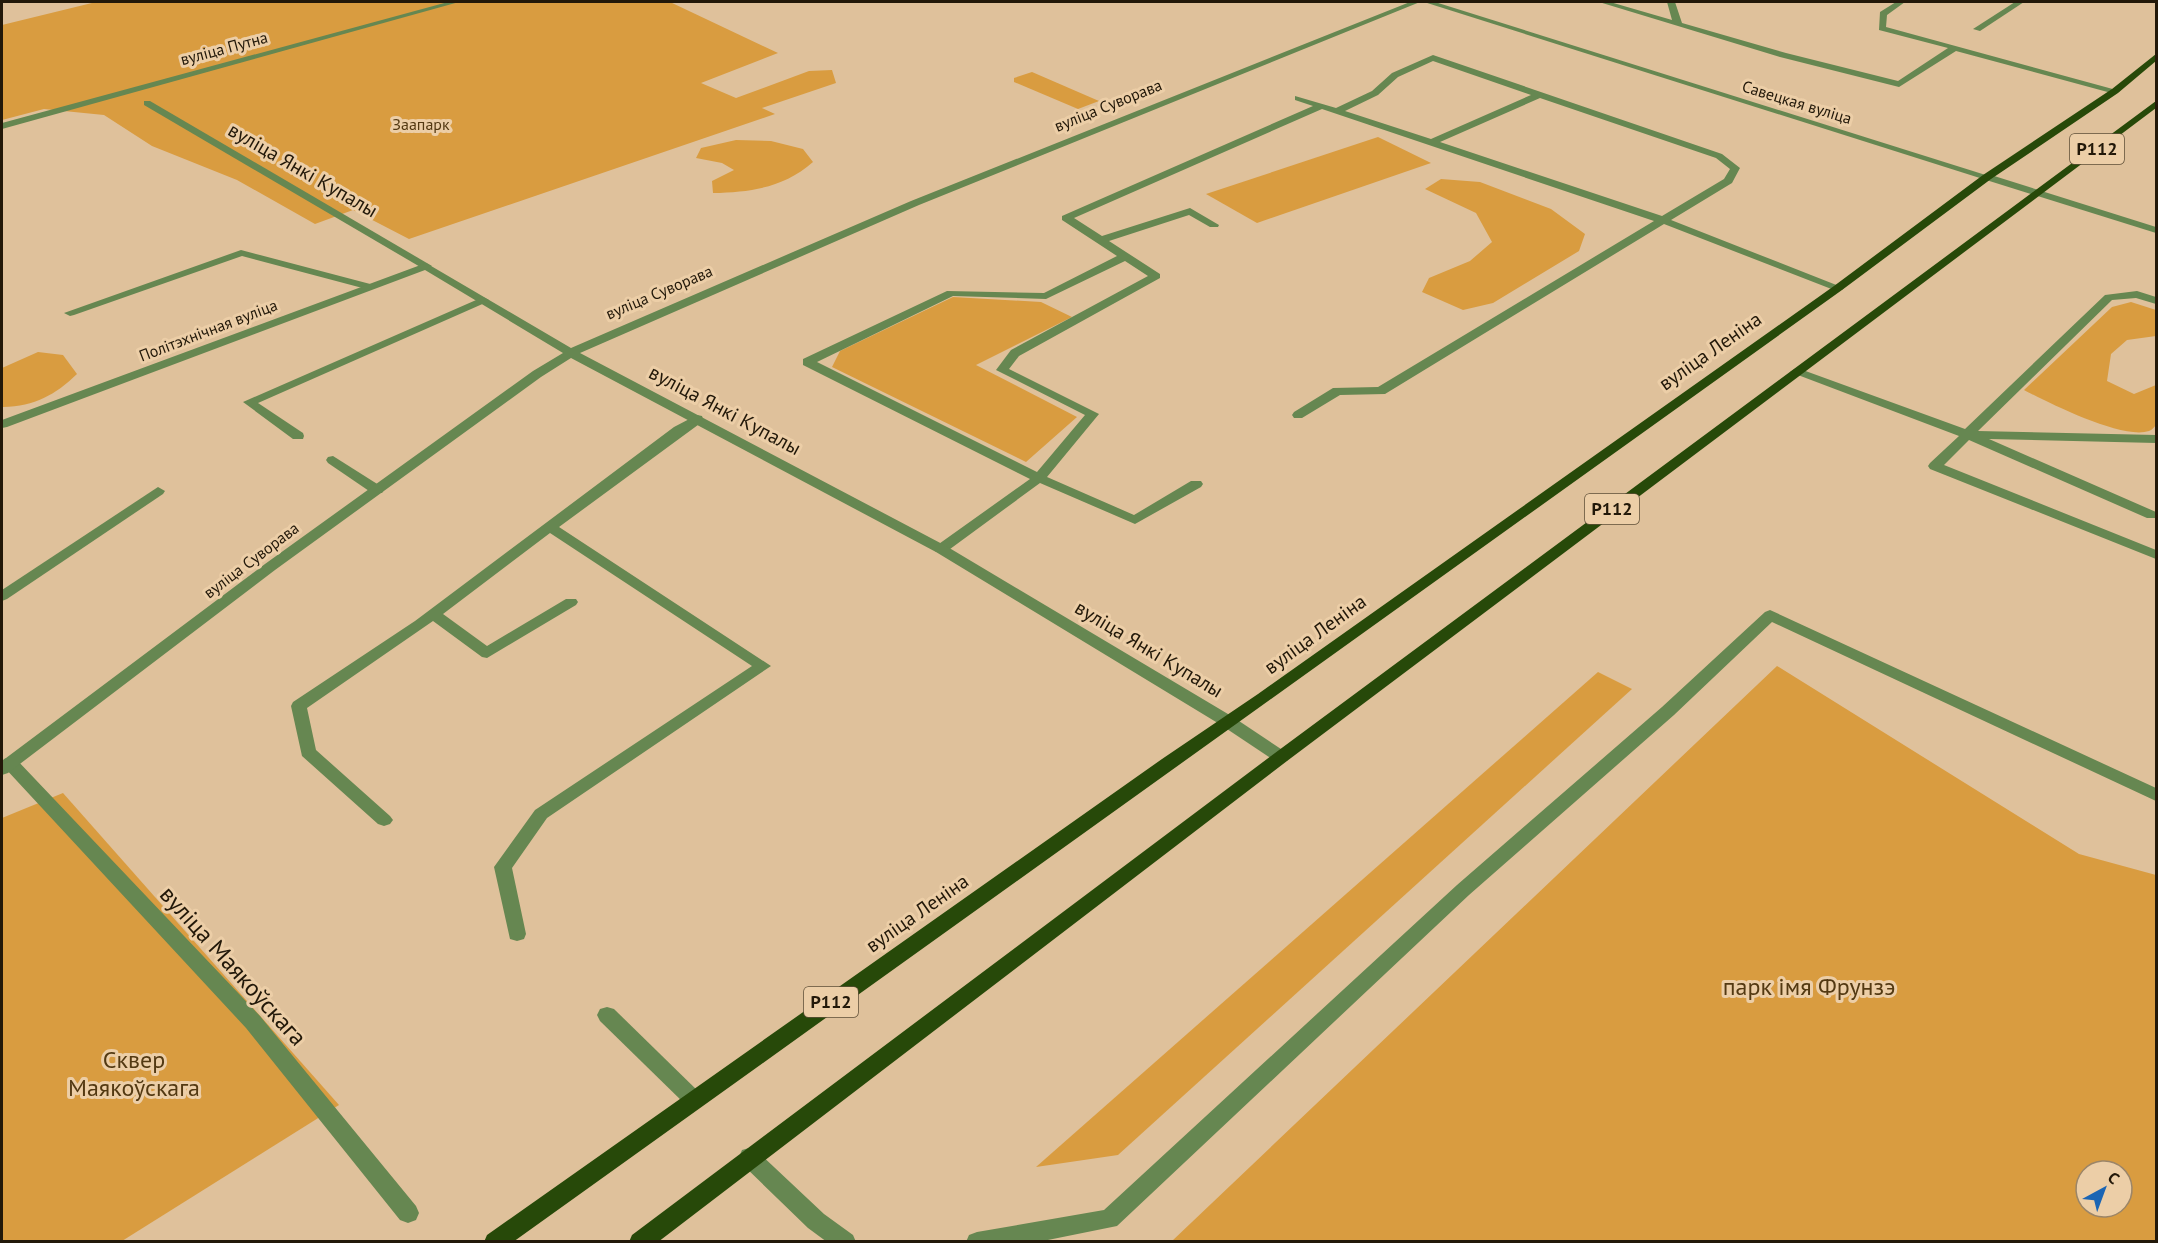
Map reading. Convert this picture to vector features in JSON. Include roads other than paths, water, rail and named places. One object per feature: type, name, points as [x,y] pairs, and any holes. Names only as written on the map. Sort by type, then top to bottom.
[{"type":"main road","name":"вуліца Леніна","points":[[495,1242],[1227,721],[1264,698],[1838,288],[1987,177],[2115,90],[2157,57]]},
{"type":"main road","name":"Р112","points":[[640,1242],[749,1157],[1281,757],[2157,104]]},
{"type":"street","name":"вуліца Путна","points":[[2,126],[454,2]]},
{"type":"street","points":[[864,2],[874,2]]},
{"type":"street","name":"вуліца Суворава","points":[[6,766],[376,490],[552,363],[610,332],[915,203],[1416,2]]},
{"type":"street","name":"Савецкая вуліца","points":[[1428,2],[2157,230]]},
{"type":"street","points":[[1604,2],[1783,55],[1899,84],[1954,48]]},
{"type":"street","points":[[1671,2],[1678,24]]},
{"type":"street","points":[[1901,2],[1883,14],[1882,28],[2115,90]]},
{"type":"street","points":[[1977,29],[2020,2]]},
{"type":"street","points":[[1298,415],[1337,391],[1381,391],[1728,181],[1735,168],[1719,156],[1433,58],[1395,75],[1375,93],[1336,111]]},
{"type":"street","points":[[1430,143],[1541,94]]},
{"type":"street","points":[[1298,98],[1662,220],[1838,288]]},
{"type":"street","name":"вуліца Янкі Купалы","points":[[147,103],[571,353],[940,549],[1227,721],[1281,757]]},
{"type":"street","points":[[940,549],[1039,478],[1093,414],[1002,370],[1014,353],[1155,276],[1066,218],[1321,106]]},
{"type":"street","points":[[1101,240],[1190,211],[1214,225]]},
{"type":"street","points":[[70,313],[241,253],[370,287]]},
{"type":"street","points":[[1125,256],[1046,296],[951,293],[807,362],[1039,478],[1135,520],[1196,484]]},
{"type":"street","name":"Політэхнічная вуліца","points":[[2,424],[426,266]]},
{"type":"street","points":[[2157,301],[2137,294],[2109,297],[1935,466],[2157,555]]},
{"type":"street","points":[[298,436],[249,402],[483,300]]},
{"type":"street","points":[[1797,372],[1966,434],[2152,515]]},
{"type":"street","points":[[384,820],[308,752],[298,706],[433,614],[679,430],[697,419]]},
{"type":"street","points":[[1966,434],[2157,439]]},
{"type":"street","points":[[333,460],[376,490]]},
{"type":"street","points":[[2,596],[158,491]]},
{"type":"street","points":[[517,934],[503,867],[541,814],[763,666],[550,527]]},
{"type":"street","points":[[433,614],[487,653],[571,602]]},
{"type":"street","points":[[977,1242],[1109,1219],[1463,890],[1668,711],[1770,615],[2157,795]]},
{"type":"street","name":"вуліца Маякоўскага","points":[[6,766],[253,1022],[408,1213]]},
{"type":"street","points":[[607,1016],[694,1100]]},
{"type":"street","points":[[749,1157],[816,1221],[845,1242]]},
{"type":"park label","name":"Заапарк","points":[[421,124]]},
{"type":"park label","name":"парк імя Фрунзэ","points":[[1809,987]]},
{"type":"park label","name":"Сквер Маякоўскага","points":[[134,1074]]}]
